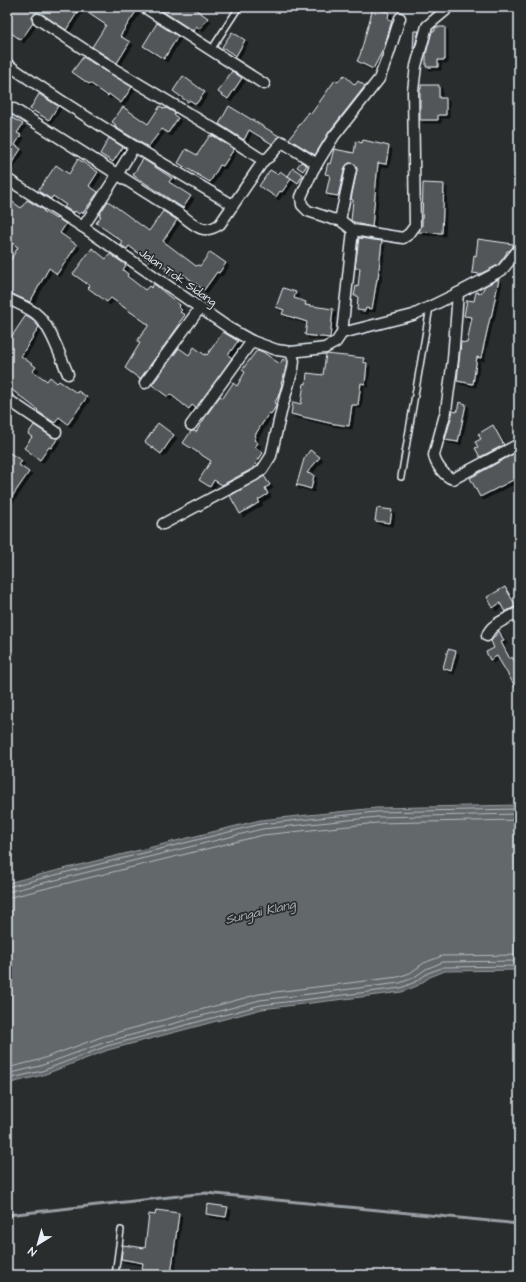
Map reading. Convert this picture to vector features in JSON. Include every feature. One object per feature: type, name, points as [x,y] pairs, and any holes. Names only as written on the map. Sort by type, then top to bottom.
[{"type":"street","points":[[144,7],[264,84]]},
{"type":"street","points":[[400,18],[379,79],[334,136],[306,184],[302,197],[302,205],[308,211],[332,219],[340,220],[353,230],[403,238],[409,234],[415,226],[413,91],[416,66],[427,26],[445,11],[447,7]]},
{"type":"street","points":[[38,19],[114,69],[264,160]]},
{"type":"street","points":[[7,64],[32,82],[134,147],[233,205]]},
{"type":"street","points":[[14,109],[180,214],[197,227],[207,230],[220,224],[264,160],[269,157],[282,142],[317,164]]},
{"type":"street","points":[[84,227],[134,147]]},
{"type":"street","points":[[340,220],[351,169]]},
{"type":"street","name":"Jalan Tok Sidang","points":[[7,179],[84,227],[200,308],[252,341],[277,350],[291,352],[325,348],[336,342],[342,333]]},
{"type":"street","points":[[353,230],[342,333],[413,315],[430,307],[502,270],[519,249]]},
{"type":"street","points":[[458,293],[453,359],[446,411],[434,455],[435,460],[449,478],[453,479],[519,444]]},
{"type":"street","points":[[7,298],[36,314],[46,326],[68,374]]},
{"type":"street","points":[[145,382],[200,308]]},
{"type":"street","points":[[191,425],[252,341]]},
{"type":"street","points":[[163,524],[262,470],[271,456],[293,369],[294,361],[291,352]]},
{"type":"street","points":[[7,399],[56,432]]},
{"type":"street","points":[[487,636],[488,632],[494,626],[519,612]]},
{"type":"lane","points":[[211,51],[240,7]]},
{"type":"lane","points":[[401,476],[430,307]]},
{"type":"lane","points":[[115,1275],[120,1230]]},
{"type":"water","name":"Sungai Klang","points":[[519,805],[519,970],[445,971],[402,992],[262,1009],[108,1050],[43,1075],[7,1084],[7,883],[260,820],[376,808]]},
{"type":"building","points":[[7,7],[81,7],[66,30],[42,14],[35,13],[32,18],[33,23],[21,40],[7,30]]},
{"type":"building","points":[[92,7],[133,7],[137,10],[120,36],[130,42],[117,63],[92,47],[106,25],[88,13]]},
{"type":"building","points":[[156,7],[192,7],[208,18],[200,29],[196,26],[193,31]]},
{"type":"building","points":[[373,8],[389,12],[388,19],[392,20],[384,48],[373,69],[357,61]]},
{"type":"building","points":[[157,23],[178,36],[164,59],[143,46]]},
{"type":"building","points":[[436,27],[445,27],[445,60],[438,60],[438,67],[426,67],[426,54],[432,31],[435,31]]},
{"type":"building","points":[[414,31],[419,31],[413,49]]},
{"type":"building","points":[[232,32],[245,40],[236,56],[222,47]]},
{"type":"building","points":[[83,57],[132,87],[121,103],[72,72]]},
{"type":"building","points":[[232,71],[242,78],[228,99],[218,92]]},
{"type":"building","points":[[344,75],[355,85],[358,81],[365,86],[329,132],[315,155],[289,139],[309,112],[311,114],[335,80],[338,82]]},
{"type":"building","points":[[183,76],[205,92],[196,104],[189,100],[188,102],[173,91]]},
{"type":"building","points":[[421,85],[439,85],[439,98],[446,98],[446,115],[438,115],[438,120],[420,120]]},
{"type":"building","points":[[39,94],[58,106],[49,120],[30,109]]},
{"type":"building","points":[[160,106],[175,113],[174,115],[178,118],[168,133],[162,129],[148,147],[115,127],[116,125],[112,122],[123,107],[148,124]]},
{"type":"building","points":[[229,106],[279,136],[272,144],[249,130],[244,140],[219,124]]},
{"type":"building","points":[[7,115],[23,124],[17,133],[21,135],[15,145],[21,149],[7,170]]},
{"type":"building","points":[[210,135],[234,149],[223,166],[220,165],[210,182],[178,163],[186,149],[197,155]]},
{"type":"building","points":[[109,138],[123,147],[113,162],[100,154]]},
{"type":"building","points":[[363,140],[389,146],[386,164],[378,163],[372,227],[351,221],[353,200],[351,199],[357,170],[355,164],[349,163],[345,167],[338,196],[326,194],[330,175],[325,174],[328,163],[330,164],[334,149],[354,153],[356,141],[362,143]]},
{"type":"building","points":[[78,159],[98,172],[89,186],[98,192],[83,213],[81,212],[79,214],[75,211],[74,213],[64,207],[66,205],[53,196],[51,199],[38,191],[56,165],[69,174]]},
{"type":"building","points":[[143,159],[172,178],[169,182],[191,196],[183,208],[133,175]]},
{"type":"building","points":[[301,162],[307,165],[303,171],[297,167]]},
{"type":"building","points":[[293,168],[303,175],[298,183],[288,176]]},
{"type":"building","points":[[270,170],[277,174],[280,171],[291,179],[282,192],[280,191],[276,197],[259,186]]},
{"type":"building","points":[[423,183],[444,184],[442,233],[418,232],[422,226]]},
{"type":"building","points":[[7,198],[21,208],[27,200],[66,224],[60,233],[77,245],[57,274],[49,268],[30,302],[7,292],[7,266],[18,247],[7,240]]},
{"type":"building","points":[[108,201],[149,231],[163,211],[177,220],[163,241],[196,266],[200,266],[210,252],[226,263],[219,273],[217,272],[204,290],[183,274],[176,280],[165,271],[167,269],[151,258],[149,261],[129,246],[127,249],[121,245],[123,242],[96,223]]},
{"type":"building","points":[[359,238],[382,241],[378,279],[372,309],[366,308],[365,311],[357,310],[358,296],[354,296],[356,286],[358,287],[360,268],[355,268]]},
{"type":"building","points":[[478,239],[513,244],[513,247],[507,251],[498,265],[480,274],[472,273]]},
{"type":"building","points":[[92,248],[106,259],[110,254],[126,265],[123,270],[128,274],[127,276],[145,290],[149,286],[151,288],[154,284],[180,305],[179,307],[182,310],[180,312],[185,315],[140,379],[125,368],[140,343],[137,341],[149,325],[111,298],[107,302],[88,288],[90,286],[73,274]]},
{"type":"building","points":[[499,279],[481,358],[477,357],[473,384],[457,381],[461,342],[467,343],[472,317],[464,316],[467,300],[474,301],[476,292],[481,293],[485,286]]},
{"type":"building","points":[[283,288],[296,292],[294,298],[306,302],[305,305],[333,309],[330,338],[305,335],[307,322],[282,314],[284,310],[276,307]]},
{"type":"building","points":[[26,315],[39,327],[21,356],[36,367],[33,371],[47,381],[50,377],[57,383],[59,381],[77,393],[78,391],[87,397],[68,424],[59,417],[55,423],[37,411],[38,410],[7,386],[7,337],[10,339]]},
{"type":"building","points":[[223,332],[238,341],[228,355],[232,358],[196,408],[192,405],[189,409],[170,394],[168,397],[152,385],[179,348],[189,355],[194,347],[207,355]]},
{"type":"building","points":[[257,350],[263,352],[280,364],[283,359],[287,362],[282,384],[275,402],[276,406],[271,414],[269,413],[255,435],[254,440],[258,443],[255,447],[263,453],[252,469],[222,485],[214,480],[210,487],[199,480],[211,461],[183,443],[191,431],[196,432],[220,396],[223,398],[233,383],[237,386],[245,372],[242,370]]},
{"type":"building","points":[[326,354],[364,358],[363,362],[367,363],[365,384],[361,383],[358,405],[352,405],[349,426],[291,414],[293,402],[301,404],[307,373],[323,375]]},
{"type":"building","points":[[459,402],[466,404],[458,442],[445,440],[453,411],[457,412]]},
{"type":"building","points":[[158,423],[174,435],[161,454],[145,442]]},
{"type":"building","points":[[34,425],[52,437],[58,438],[51,448],[49,447],[40,460],[24,448],[32,437],[28,434]]},
{"type":"building","points":[[493,425],[504,445],[480,457],[475,448],[478,447],[475,442],[481,439],[478,434]]},
{"type":"building","points":[[310,450],[320,457],[307,473],[314,475],[311,489],[298,485],[296,487],[304,459]]},
{"type":"building","points":[[7,451],[22,461],[19,465],[29,472],[7,504]]},
{"type":"building","points":[[519,451],[519,477],[480,497],[470,478]]},
{"type":"building","points":[[264,476],[270,485],[265,488],[268,494],[258,500],[260,502],[240,514],[230,496]]},
{"type":"building","points":[[377,508],[392,510],[390,523],[375,521]]},
{"type":"building","points":[[505,587],[516,606],[505,612],[500,603],[493,608],[487,597]]},
{"type":"building","points":[[499,631],[504,641],[501,642],[510,659],[512,657],[519,669],[519,693],[497,656],[490,660],[486,652],[494,648],[491,641]]},
{"type":"building","points":[[448,649],[456,651],[451,671],[443,668]]},
{"type":"building","points":[[207,1204],[228,1207],[226,1217],[206,1214]]},
{"type":"building","points":[[156,1210],[179,1213],[171,1275],[141,1275],[143,1263],[121,1259],[123,1245],[145,1248],[149,1214],[155,1215]]},
{"type":"waterway","points":[[7,1215],[206,1193],[519,1224]]}]
